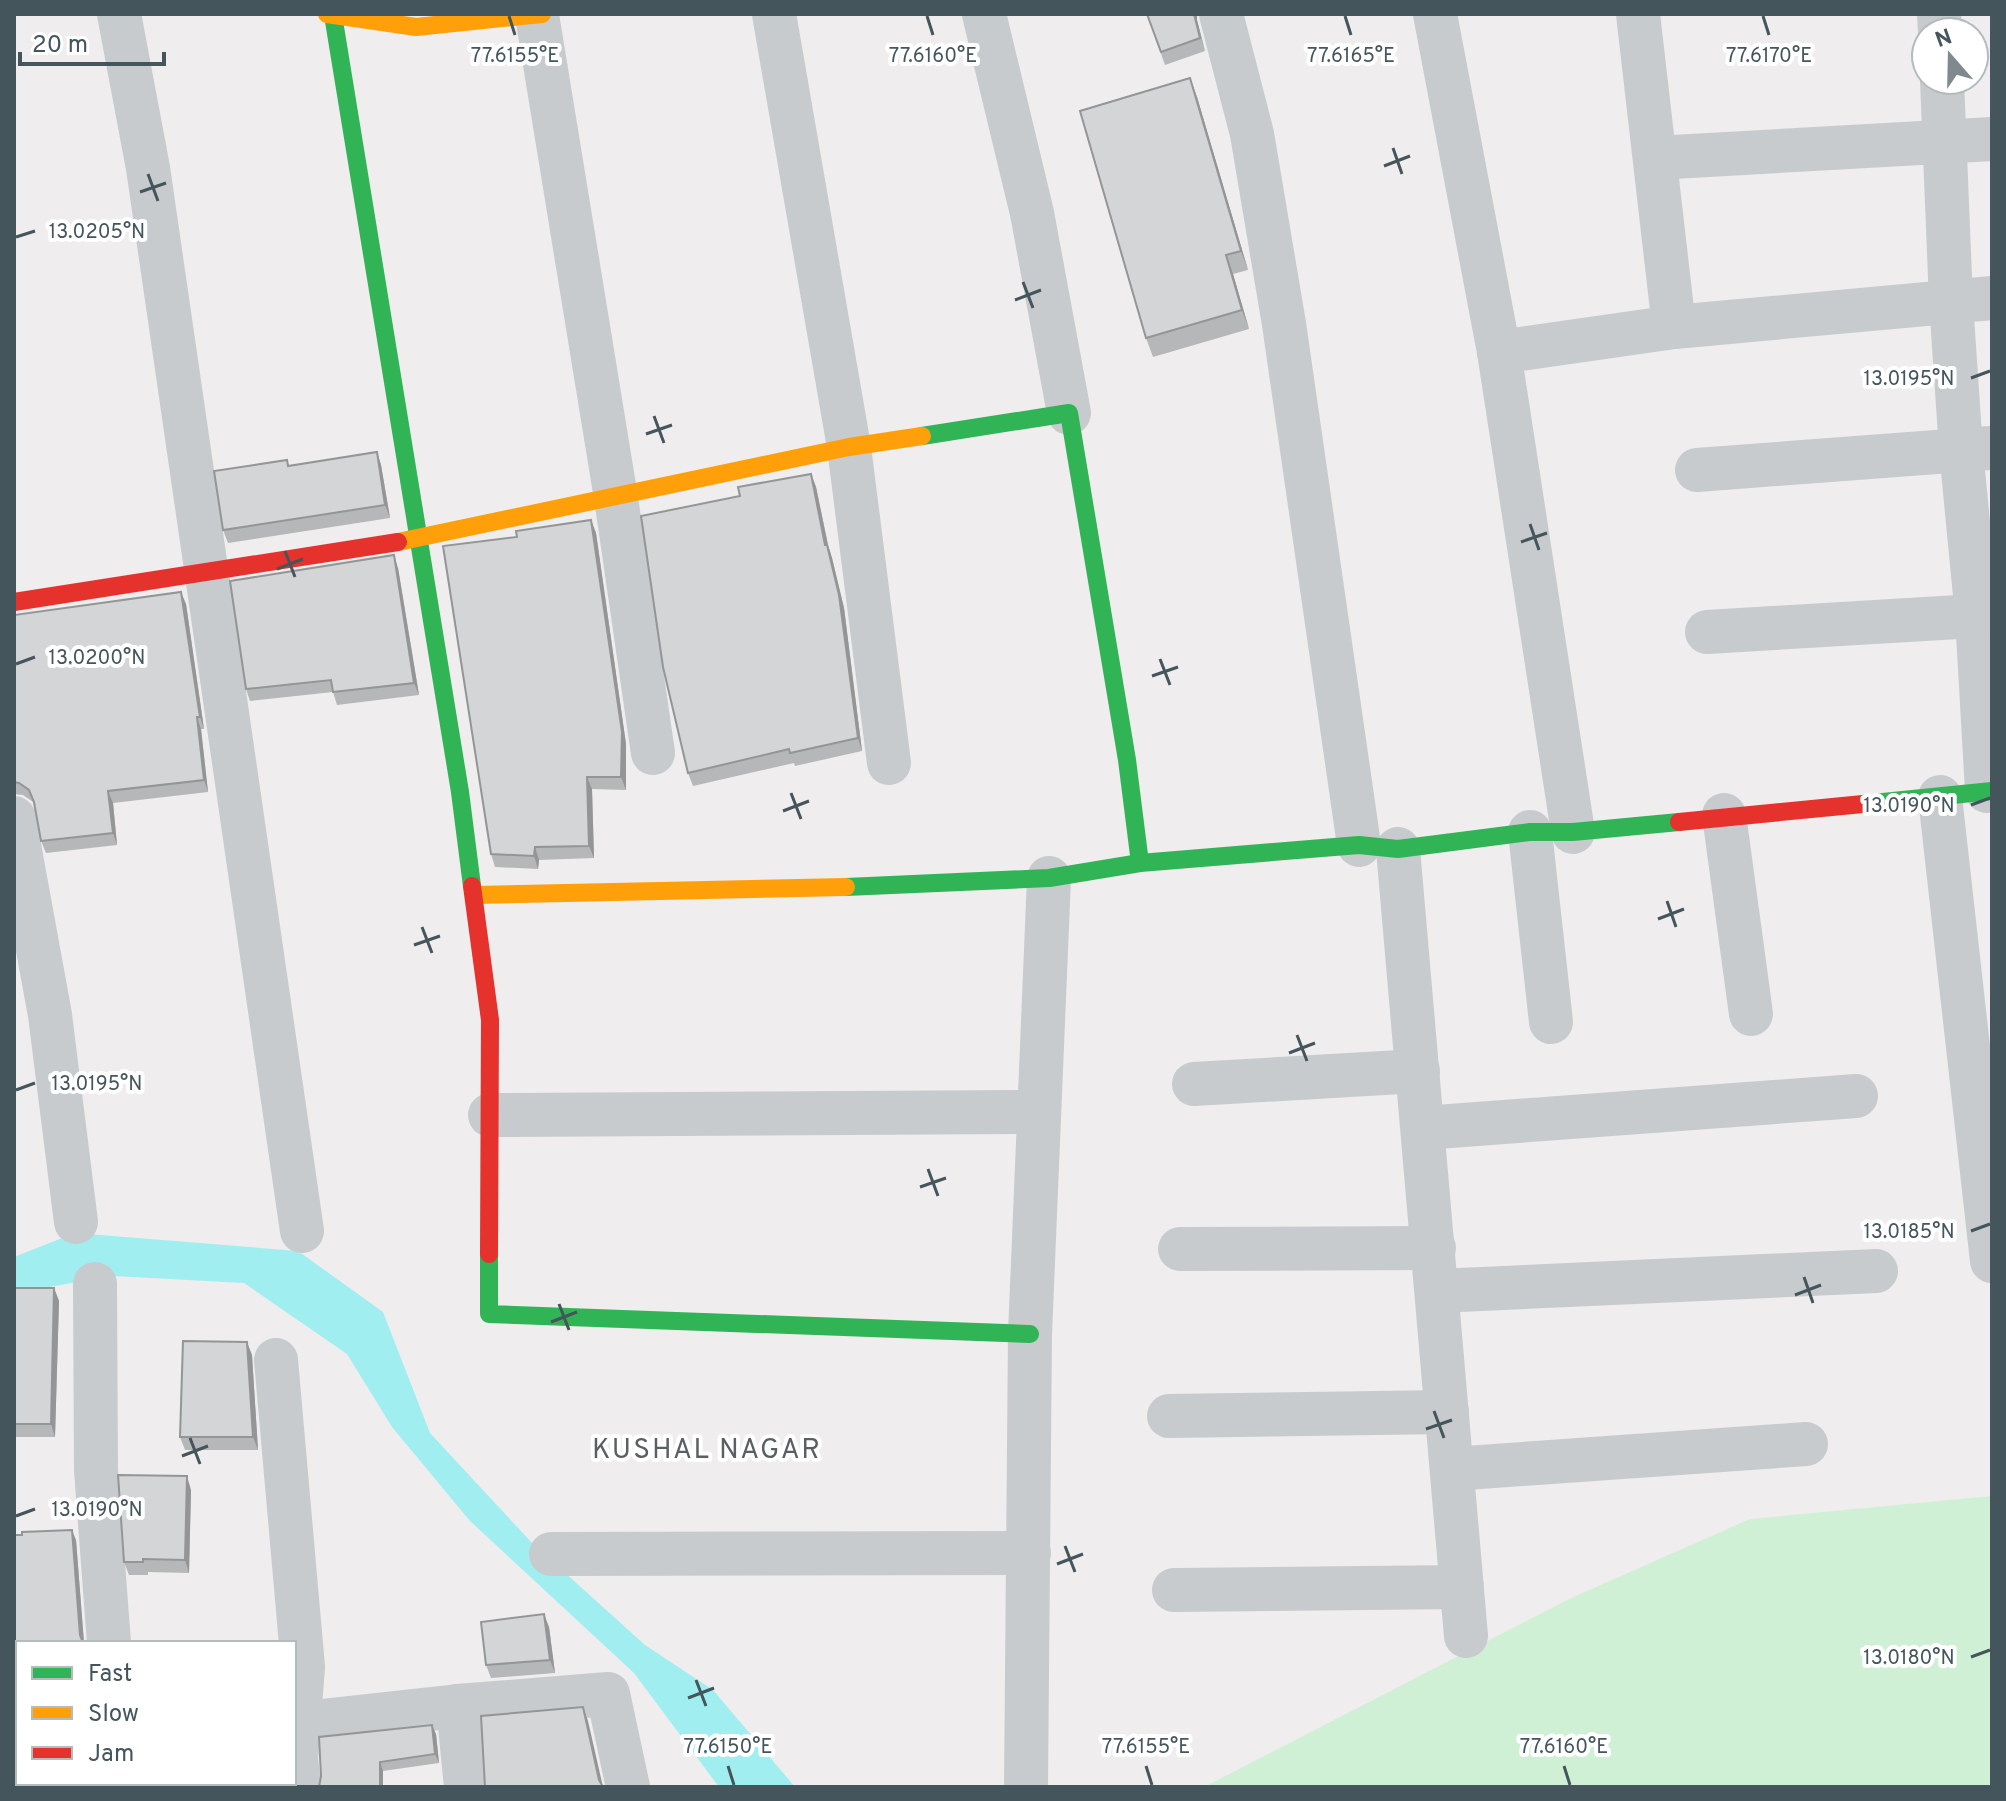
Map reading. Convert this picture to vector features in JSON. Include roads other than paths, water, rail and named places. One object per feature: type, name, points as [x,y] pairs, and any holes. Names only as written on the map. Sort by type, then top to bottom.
[{"type":"street","points":[[119,14],[148,168],[302,1231]]},
{"type":"street","points":[[327,14],[416,27],[540,15],[653,753]]},
{"type":"street","points":[[774,14],[849,447],[889,763]]},
{"type":"street","points":[[984,14],[1032,213],[1069,413],[1127,760],[1140,863]]},
{"type":"street","points":[[1221,14],[1252,134],[1418,1071],[1466,1636]]},
{"type":"street","points":[[1435,14],[1499,352],[1573,832]]},
{"type":"street","points":[[1638,14],[1674,327]]},
{"type":"street","points":[[333,15],[475,895],[490,1020],[489,1314],[1030,1334]]},
{"type":"street","points":[[475,895],[893,886],[1049,878],[1140,863],[1379,847],[1530,832],[1573,832],[1990,791],[1972,300],[1944,141],[1943,96]]},
{"type":"street","points":[[1655,158],[1992,139]]},
{"type":"street","points":[[1499,352],[1674,327],[1972,300]]},
{"type":"street","points":[[14,602],[419,539],[849,447],[1069,413]]},
{"type":"street","points":[[1697,470],[1977,449]]},
{"type":"street","points":[[1707,632],[1985,615]]},
{"type":"street","points":[[1940,797],[1992,1261]]},
{"type":"street","points":[[1724,815],[1751,1014]]},
{"type":"street","points":[[14,818],[50,1015],[76,1222]]},
{"type":"street","points":[[1530,832],[1551,1022]]},
{"type":"street","points":[[1026,1787],[1030,1334],[1049,878]]},
{"type":"street","points":[[1194,1084],[1418,1071]]},
{"type":"street","points":[[1423,1128],[1856,1096]]},
{"type":"street","points":[[490,1115],[1038,1112]]},
{"type":"street","points":[[1180,1249],[1435,1270],[1876,1271]]},
{"type":"street","points":[[95,1284],[96,1470],[109,1641]]},
{"type":"street","points":[[276,1360],[303,1667],[296,1724],[299,1787]]},
{"type":"street","points":[[1169,1416],[1447,1412]]},
{"type":"street","points":[[1452,1469],[1806,1444]]},
{"type":"street","points":[[551,1554],[1029,1553]]},
{"type":"street","points":[[1174,1590],[1462,1587]]},
{"type":"street","points":[[296,1724],[458,1706],[608,1694],[628,1787]]},
{"type":"street","points":[[458,1706],[466,1787]]},
{"type":"water","points":[[75,1233],[298,1251],[383,1312],[430,1433],[533,1544],[645,1645],[713,1690],[795,1787],[719,1787],[634,1673],[470,1521],[392,1427],[347,1354],[244,1283],[113,1276],[14,1293],[14,1257]]},
{"type":"district","name":"KUSHAL NAGAR","points":[[707,1448]]}]
